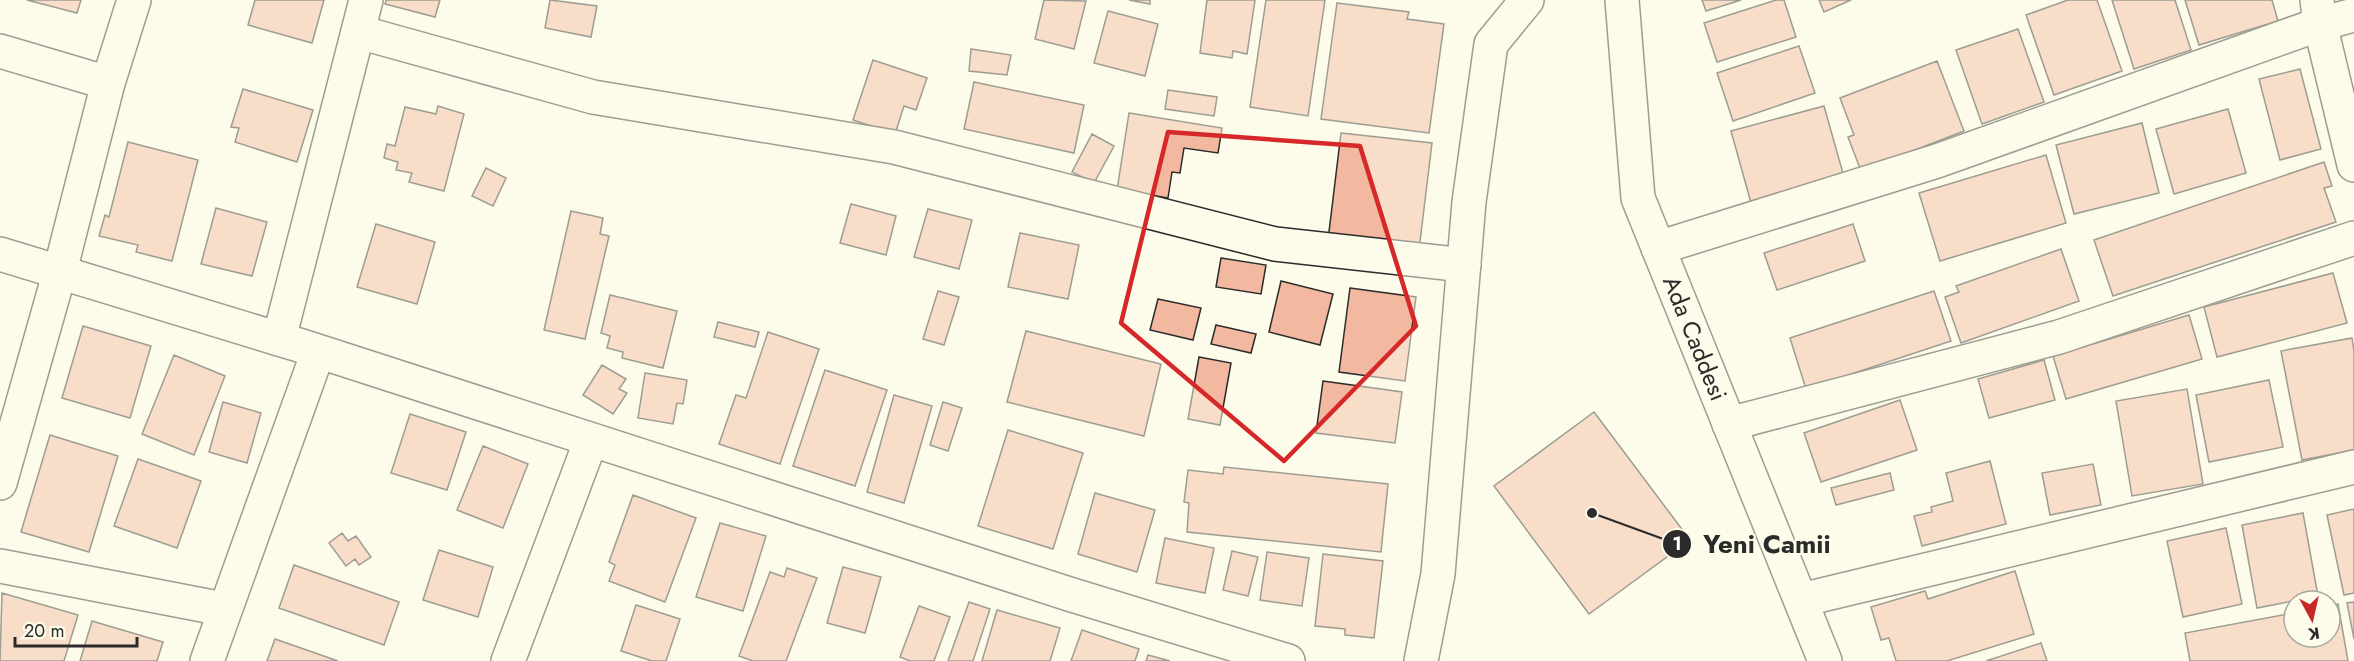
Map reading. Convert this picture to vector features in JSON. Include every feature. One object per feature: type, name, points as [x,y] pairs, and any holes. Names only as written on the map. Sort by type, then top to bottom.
[{"type":"street","points":[[0,483],[60,271],[108,83],[134,0]]},
{"type":"street","points":[[279,339],[366,0]]},
{"type":"street","points":[[1421,661],[1438,574],[1469,202],[1491,44],[1527,0]]},
{"type":"street","name":"Ada Caddesi","points":[[1622,0],[1638,198],[1825,661]]},
{"type":"street","points":[[2318,12],[2354,165]]},
{"type":"street","points":[[1658,248],[1937,161],[2318,12],[2354,15]]},
{"type":"street","points":[[359,32],[593,97],[894,147],[1275,244],[1464,265]]},
{"type":"street","points":[[0,51],[108,83]]},
{"type":"street","points":[[1729,424],[2059,337],[2354,237]]},
{"type":"street","points":[[0,254],[318,351],[1069,594],[1288,661]]},
{"type":"street","points":[[207,661],[223,609],[318,351]]},
{"type":"street","points":[[508,661],[591,440]]},
{"type":"street","points":[[1801,600],[2354,466]]},
{"type":"street","points":[[0,566],[223,609]]},
{"type":"highlighted area","points":[[1168,132],[1360,146],[1416,326],[1284,461],[1121,323]]},
{"type":"building","points":[[27,0],[81,0],[77,13]]},
{"type":"building","points":[[255,0],[324,0],[312,43],[248,25]]},
{"type":"building","points":[[386,0],[440,0],[435,17],[385,4]]},
{"type":"building","points":[[550,0],[597,6],[591,37],[545,28]]},
{"type":"building","points":[[1044,0],[1086,1],[1074,49],[1035,39]]},
{"type":"building","points":[[1129,0],[1150,0],[1150,4]]},
{"type":"building","points":[[1207,0],[1255,0],[1247,54],[1233,51],[1232,58],[1200,53]]},
{"type":"building","points":[[1266,0],[1325,0],[1308,116],[1250,107]]},
{"type":"building","points":[[1702,0],[1741,0],[1706,11]]},
{"type":"building","points":[[1776,0],[1784,0],[1796,37],[1717,62],[1704,23]]},
{"type":"building","points":[[1819,0],[1851,0],[1824,12]]},
{"type":"building","points":[[2068,0],[2097,0],[2122,71],[2054,95],[2026,15]]},
{"type":"building","points":[[2112,0],[2175,0],[2191,50],[2134,69]]},
{"type":"building","points":[[2185,0],[2272,0],[2278,21],[2199,45]]},
{"type":"building","points":[[1337,3],[1409,12],[1407,19],[1444,24],[1429,133],[1321,119]]},
{"type":"building","points":[[1108,11],[1158,24],[1145,76],[1094,63]]},
{"type":"building","points":[[2018,29],[2044,102],[1982,124],[1956,50]]},
{"type":"building","points":[[1799,46],[1815,93],[1733,121],[1717,73]]},
{"type":"building","points":[[971,49],[1011,55],[1007,75],[969,71]]},
{"type":"building","points":[[873,60],[927,78],[916,110],[904,106],[895,134],[853,120]]},
{"type":"building","points":[[1937,61],[1964,131],[1861,171],[1848,137],[1854,135],[1840,98]]},
{"type":"building","points":[[2300,69],[2321,149],[2280,160],[2259,79]]},
{"type":"building","points":[[974,82],[1084,105],[1074,153],[964,129]]},
{"type":"building","points":[[243,89],[313,110],[297,162],[235,142],[239,128],[231,127]]},
{"type":"building","points":[[1168,90],[1217,97],[1214,116],[1165,109]]},
{"type":"building","points":[[438,106],[464,114],[444,191],[409,182],[412,173],[396,170],[398,162],[384,158],[387,144],[395,146],[405,107],[436,114]]},
{"type":"building","points":[[1824,106],[1846,184],[1753,210],[1731,131]]},
{"type":"building","points":[[2228,109],[2246,173],[2174,194],[2156,129]]},
{"type":"building","points":[[1129,113],[1222,128],[1218,153],[1184,148],[1180,173],[1172,172],[1168,198],[1117,190]]},
{"type":"building","points":[[2142,123],[2159,193],[2074,214],[2056,145]]},
{"type":"building","points":[[1341,133],[1432,143],[1419,250],[1328,240]]},
{"type":"building","points":[[1092,134],[1114,146],[1094,183],[1072,172]]},
{"type":"building","points":[[128,142],[198,160],[172,261],[136,252],[138,245],[99,236],[105,215],[109,217]]},
{"type":"building","points":[[2046,155],[2066,223],[1940,261],[1919,193]]},
{"type":"building","points":[[2324,162],[2332,186],[2324,188],[2336,222],[2113,296],[2094,240]]},
{"type":"building","points":[[486,168],[506,178],[493,206],[472,196]]},
{"type":"building","points":[[851,204],[896,216],[886,255],[840,243]]},
{"type":"building","points":[[216,208],[267,222],[252,276],[201,264]]},
{"type":"building","points":[[928,209],[972,220],[959,269],[914,257]]},
{"type":"building","points":[[571,211],[603,218],[600,234],[609,236],[585,339],[544,330]]},
{"type":"building","points":[[376,224],[435,242],[417,304],[357,287]]},
{"type":"building","points":[[1853,224],[1865,261],[1777,290],[1764,253]]},
{"type":"building","points":[[1020,233],[1079,245],[1068,299],[1008,287]]},
{"type":"building","points":[[2061,249],[2079,301],[1961,343],[1945,297],[1959,292],[1956,286]]},
{"type":"building","points":[[1221,258],[1266,265],[1261,294],[1216,287]]},
{"type":"building","points":[[2333,273],[2347,323],[2217,357],[2204,307]]},
{"type":"building","points":[[1281,281],[1333,294],[1320,345],[1269,332]]},
{"type":"building","points":[[1350,288],[1416,297],[1405,381],[1339,372]]},
{"type":"building","points":[[938,291],[959,297],[944,345],[923,339]]},
{"type":"building","points":[[1934,291],[1951,341],[1806,389],[1790,338]]},
{"type":"building","points":[[610,295],[677,311],[663,368],[622,358],[623,352],[607,348],[610,336],[601,333]]},
{"type":"building","points":[[1158,299],[1201,308],[1193,340],[1150,330]]},
{"type":"building","points":[[2189,315],[2202,359],[2066,399],[2053,356]]},
{"type":"building","points":[[718,322],[759,332],[755,347],[714,337]]},
{"type":"building","points":[[1216,325],[1256,334],[1251,353],[1211,344]]},
{"type":"building","points":[[83,326],[151,346],[130,418],[62,398]]},
{"type":"building","points":[[1026,331],[1161,364],[1144,436],[1007,402]]},
{"type":"building","points":[[768,332],[819,349],[780,464],[719,444],[736,395],[746,398]]},
{"type":"building","points":[[2352,338],[2354,450],[2302,460],[2281,351]]},
{"type":"building","points":[[174,355],[225,376],[194,455],[142,434]]},
{"type":"building","points":[[1199,357],[1231,363],[1220,425],[1188,419]]},
{"type":"building","points":[[2044,360],[2055,400],[1989,418],[1978,379]]},
{"type":"building","points":[[602,365],[626,379],[619,389],[627,393],[613,414],[583,395]]},
{"type":"building","points":[[825,370],[887,390],[855,486],[793,466]]},
{"type":"building","points":[[645,373],[687,380],[683,404],[677,403],[673,424],[638,418]]},
{"type":"building","points":[[2269,380],[2283,447],[2209,462],[2196,395]]},
{"type":"building","points":[[1323,381],[1402,392],[1395,443],[1316,433]]},
{"type":"building","points":[[2187,389],[2203,484],[2132,496],[2116,401]]},
{"type":"building","points":[[894,395],[932,406],[904,503],[867,492]]},
{"type":"building","points":[[1900,400],[1917,450],[1821,482],[1804,433]]},
{"type":"building","points":[[223,402],[261,413],[247,463],[209,452]]},
{"type":"building","points":[[943,402],[962,408],[948,451],[930,445]]},
{"type":"building","points":[[1594,412],[1690,540],[1589,614],[1494,486]]},
{"type":"building","points":[[410,414],[466,432],[447,490],[391,473]]},
{"type":"building","points":[[1008,430],[1083,453],[1053,549],[978,526]]},
{"type":"building","points":[[50,435],[118,456],[89,552],[21,532]]},
{"type":"building","points":[[483,446],[528,464],[503,528],[457,510]]},
{"type":"building","points":[[138,459],[201,481],[177,548],[114,526]]},
{"type":"building","points":[[1990,461],[2006,524],[1922,546],[1914,516],[1932,512],[1931,507],[1953,501],[1946,473]]},
{"type":"building","points":[[2093,464],[2101,505],[2050,515],[2042,473]]},
{"type":"building","points":[[1224,467],[1388,484],[1381,552],[1187,532],[1189,503],[1184,502],[1188,470],[1223,474]]},
{"type":"building","points":[[1890,473],[1894,490],[1836,505],[1831,488]]},
{"type":"building","points":[[1095,493],[1155,510],[1137,572],[1078,554]]},
{"type":"building","points":[[633,495],[696,518],[665,602],[609,581],[615,565],[609,562]]},
{"type":"building","points":[[2354,509],[2354,593],[2344,595],[2327,515]]},
{"type":"building","points":[[2303,513],[2317,589],[2282,589],[2282,603],[2257,608],[2242,525]]},
{"type":"building","points":[[720,523],[766,536],[743,611],[696,597]]},
{"type":"building","points":[[2226,528],[2242,604],[2183,617],[2167,541]]},
{"type":"building","points":[[342,533],[348,541],[356,536],[371,557],[359,565],[355,559],[346,566],[329,543]]},
{"type":"building","points":[[1165,538],[1214,548],[1205,593],[1156,583]]},
{"type":"building","points":[[439,550],[493,567],[478,617],[423,600]]},
{"type":"building","points":[[1232,551],[1258,557],[1248,596],[1223,590]]},
{"type":"building","points":[[1267,552],[1309,558],[1302,606],[1260,600]]},
{"type":"building","points":[[1323,554],[1383,561],[1374,638],[1345,635],[1345,629],[1315,626]]},
{"type":"building","points":[[294,565],[399,602],[384,645],[279,608]]},
{"type":"building","points":[[843,567],[881,577],[865,633],[827,623]]},
{"type":"building","points":[[787,568],[817,578],[786,661],[753,661],[739,656],[770,572],[784,577]]},
{"type":"building","points":[[2015,571],[2034,634],[1947,661],[1896,661],[1889,638],[1881,640],[1871,607],[1925,591],[1928,599]]},
{"type":"building","points":[[2,593],[78,615],[64,661],[0,661]]},
{"type":"building","points":[[969,602],[990,609],[973,661],[948,661]]},
{"type":"building","points":[[2354,602],[2354,639],[2347,603]]},
{"type":"building","points":[[636,605],[680,619],[666,661],[652,661],[621,651]]},
{"type":"building","points":[[919,606],[950,617],[934,661],[910,661],[900,657]]},
{"type":"building","points":[[997,610],[1060,628],[1050,661],[982,661]]},
{"type":"building","points":[[2282,615],[2282,649],[2342,649],[2342,627],[2348,661],[2190,661],[2185,633]]},
{"type":"building","points":[[92,621],[163,642],[157,661],[80,661]]},
{"type":"building","points":[[1082,630],[1139,649],[1135,661],[1071,661]]},
{"type":"building","points":[[275,639],[338,661],[267,661]]},
{"type":"building","points":[[2041,643],[2047,661],[1986,661]]},
{"type":"building","points":[[1148,655],[1170,661],[1146,661]]},
{"type":"place","name":"Yeni Camii","points":[[1592,513]]}]
